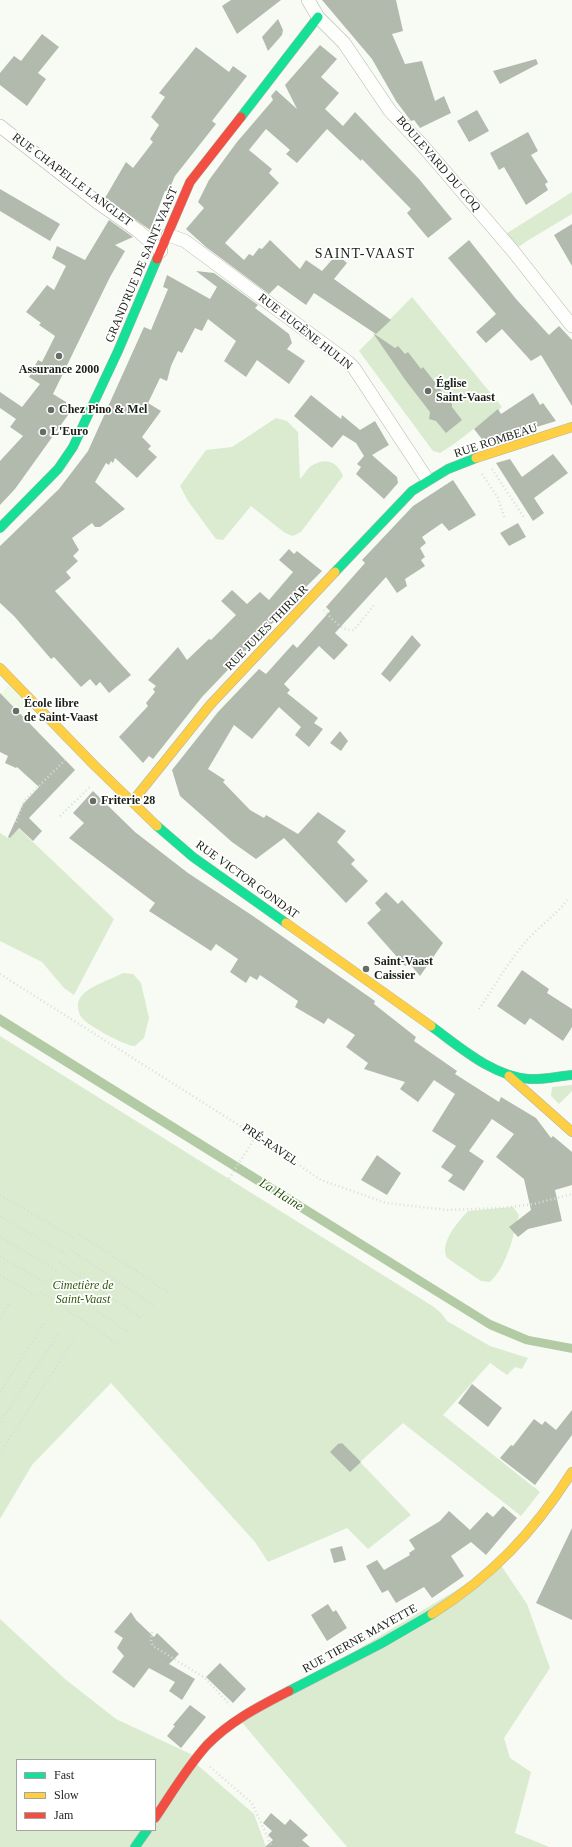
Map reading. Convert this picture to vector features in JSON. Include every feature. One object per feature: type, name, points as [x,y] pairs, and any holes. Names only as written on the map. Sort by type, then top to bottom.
[{"type":"street","name":"BOULEVARD DU COQ","points":[[308,0],[318,17],[344,43],[390,111],[423,146],[513,251],[572,326]]},
{"type":"street","name":"GRAND'RUE DE SAINT-VAAST","points":[[0,528],[58,469],[73,447],[162,251],[187,189],[195,175],[318,17]]},
{"type":"street","name":"RUE CHAPELLE LANGLET","points":[[0,126],[97,202],[137,230],[162,251]]},
{"type":"street","name":"RUE EUGÈNE HULIN","points":[[168,235],[185,241],[348,362],[354,368],[427,479]]},
{"type":"street","name":"RUE ROMBEAU","points":[[427,479],[483,456],[541,439],[572,427]]},
{"type":"street","name":"RUE JULES THIRIAR","points":[[132,802],[210,705],[405,498],[427,479]]},
{"type":"street","name":"RUE VICTOR GONDAT","points":[[0,668],[132,802],[193,857],[455,1044],[489,1068],[508,1075],[531,1079],[572,1075]]},
{"type":"street","name":"RUE VICTOR GONDAT","points":[[508,1075],[572,1132]]},
{"type":"street","name":"RUE TIERNE MAYETTE","points":[[156,1817],[197,1757],[218,1735],[243,1718],[290,1691],[373,1648],[452,1601],[500,1564],[529,1530],[572,1472]]},
{"type":"street","points":[[135,1847],[146,1831]]},
{"type":"path","points":[[483,456],[525,519]]},
{"type":"path","points":[[473,460],[498,498],[505,520]]},
{"type":"path","points":[[312,598],[333,619],[350,630],[354,630],[374,605]]},
{"type":"path","points":[[16,822],[24,801],[78,747]]},
{"type":"path","points":[[60,816],[103,773]]},
{"type":"path","points":[[479,1009],[519,951],[529,939],[557,913],[567,900]]},
{"type":"path","name":"PRÉ-RAVEL","points":[[0,974],[256,1136],[321,1180],[386,1202],[415,1208],[474,1211],[534,1204],[572,1194]]},
{"type":"path","points":[[227,1182],[256,1136]]},
{"type":"path","points":[[0,1195],[75,1239]]},
{"type":"path","points":[[0,1216],[66,1254]]},
{"type":"path","points":[[79,1234],[168,1292]]},
{"type":"path","points":[[0,1237],[56,1270]]},
{"type":"path","points":[[69,1249],[155,1306]]},
{"type":"path","points":[[0,1257],[47,1284]]},
{"type":"path","points":[[60,1263],[143,1319]]},
{"type":"path","points":[[0,1275],[38,1298]]},
{"type":"path","points":[[50,1279],[130,1333]]},
{"type":"path","points":[[41,1292],[119,1345]]},
{"type":"path","points":[[0,1319],[9,1304]]},
{"type":"path","points":[[0,1392],[44,1324]]},
{"type":"path","points":[[0,1422],[59,1333]]},
{"type":"path","points":[[0,1453],[73,1341]]},
{"type":"path","points":[[152,1632],[151,1641],[153,1646],[205,1678],[243,1718]]},
{"type":"path","points":[[197,1757],[252,1803],[272,1847]]},
{"type":"shaded area","name":"École libre de Saint-Vaast","points":[[12,681],[37,706],[9,734],[0,695]]},
{"type":"green space","points":[[572,192],[572,214],[513,251],[501,237]]},
{"type":"green space","points":[[412,297],[502,407],[440,453],[433,451],[359,351]]},
{"type":"green space","points":[[276,418],[287,421],[298,432],[300,479],[311,466],[316,463],[326,461],[334,464],[343,476],[301,532],[293,536],[285,533],[251,506],[223,540],[216,539],[188,501],[180,486],[206,450],[232,447]]},
{"type":"green space","points":[[14,824],[114,919],[74,995],[64,988],[42,962],[0,941],[0,833],[8,838]]},
{"type":"green space","points":[[123,973],[133,974],[141,983],[149,1018],[144,1038],[135,1046],[116,1039],[92,1026],[81,1017],[78,1009],[80,998],[88,990]]},
{"type":"green space","name":"Cimetière de Saint-Vaast","points":[[0,1036],[434,1307],[447,1321],[490,1346],[528,1358],[522,1369],[515,1367],[507,1375],[490,1363],[443,1415],[540,1492],[521,1516],[403,1423],[360,1462],[411,1515],[368,1549],[347,1528],[268,1562],[255,1542],[111,1383],[32,1465],[0,1519]]},
{"type":"green space","points":[[572,1085],[572,1091],[559,1104],[551,1096],[552,1087]]},
{"type":"green space","points":[[513,1207],[519,1215],[512,1242],[501,1268],[490,1282],[481,1281],[447,1258],[445,1252],[447,1239],[468,1211]]},
{"type":"green space","points":[[500,1564],[527,1604],[550,1668],[504,1738],[510,1758],[531,1772],[515,1833],[549,1847],[347,1847],[240,1720]]},
{"type":"green space","points":[[0,1619],[65,1679],[116,1719],[197,1757],[194,1762],[254,1814],[266,1847],[0,1847]]},
{"type":"water","name":"La Haine","points":[[0,1014],[491,1320],[529,1336],[572,1344],[572,1353],[525,1344],[489,1329],[0,1026]]},
{"type":"building","points":[[231,0],[281,0],[237,34],[222,6]]},
{"type":"building","points":[[322,0],[396,0],[403,31],[392,34],[405,64],[422,61],[435,101],[444,96],[451,113],[420,128],[414,120],[411,121],[396,101],[372,59]]},
{"type":"building","points":[[278,19],[283,30],[282,35],[268,51],[262,37]]},
{"type":"building","points":[[42,34],[59,47],[38,73],[46,79],[27,106],[0,85],[0,73],[14,56],[21,61]]},
{"type":"building","points":[[320,45],[337,59],[321,77],[339,93],[325,109],[343,126],[355,112],[419,179],[452,219],[428,238],[407,213],[411,209],[362,159],[361,161],[327,129],[297,163],[286,154],[290,150],[266,129],[249,150],[272,169],[269,173],[279,183],[225,243],[244,260],[249,254],[253,256],[259,248],[262,249],[270,240],[300,269],[306,260],[322,271],[337,254],[347,263],[334,279],[391,320],[376,334],[314,293],[306,305],[278,285],[269,294],[206,247],[186,229],[204,208],[198,202],[209,180],[237,142],[273,100],[271,96],[276,90],[297,109],[285,85]]},
{"type":"building","points":[[196,47],[229,72],[233,66],[247,76],[212,121],[216,124],[175,176],[168,192],[165,191],[150,230],[105,198],[126,162],[133,168],[153,142],[150,139],[159,125],[151,117],[165,97],[159,93]]},
{"type":"building","points":[[536,59],[538,64],[500,84],[493,71]]},
{"type":"building","points":[[477,110],[489,131],[469,142],[457,121]]},
{"type":"building","points":[[528,132],[538,151],[531,155],[548,182],[545,184],[548,190],[526,205],[504,167],[499,170],[490,153]]},
{"type":"building","points":[[0,189],[60,224],[50,241],[0,211]]},
{"type":"building","points":[[109,220],[133,237],[115,245],[125,251],[110,277],[53,394],[66,402],[68,415],[15,489],[0,505],[0,461],[23,436],[10,427],[16,419],[0,408],[0,392],[22,407],[40,384],[29,377],[38,360],[42,362],[55,336],[39,325],[41,323],[26,312],[47,285],[54,290],[66,266],[52,258],[57,246],[85,260]]},
{"type":"building","points":[[572,224],[572,266],[554,235]]},
{"type":"building","points":[[469,240],[516,299],[549,335],[559,326],[572,340],[572,406],[541,355],[531,361],[502,329],[486,343],[476,332],[496,314],[448,258]]},
{"type":"building","points":[[196,271],[214,273],[258,305],[255,308],[289,334],[292,343],[287,349],[305,361],[289,384],[257,360],[246,377],[224,361],[236,341],[208,319],[202,331],[195,328],[182,353],[178,351],[171,366],[167,381],[160,378],[148,403],[161,411],[142,437],[151,446],[148,449],[157,457],[137,478],[115,458],[113,463],[111,461],[109,465],[106,463],[95,482],[125,509],[100,527],[95,527],[92,523],[72,538],[79,550],[73,556],[78,561],[66,572],[71,578],[55,591],[131,675],[109,693],[100,682],[96,686],[90,679],[81,687],[54,657],[51,659],[14,616],[0,603],[0,546],[59,489],[88,451],[144,327],[151,330],[168,289],[163,287],[167,275],[210,299],[217,287]]},
{"type":"building","name":"Église Saint-Vaast","points":[[373,333],[395,348],[398,346],[405,354],[408,352],[421,369],[423,367],[452,404],[452,407],[462,420],[446,433],[436,421],[429,419],[430,412],[406,381]]},
{"type":"building","points":[[533,393],[540,405],[543,403],[556,421],[485,443],[474,429],[498,409],[501,414]]},
{"type":"building","points":[[311,395],[341,419],[342,415],[360,430],[375,421],[389,445],[372,455],[397,477],[398,483],[384,499],[356,474],[361,467],[357,464],[364,456],[356,443],[343,435],[332,448],[294,416]]},
{"type":"building","points":[[553,454],[568,473],[534,498],[544,513],[533,521],[496,463],[510,459],[522,477]]},
{"type":"building","points":[[453,480],[476,515],[449,531],[442,523],[422,537],[426,543],[420,548],[425,557],[421,560],[425,566],[405,579],[407,586],[397,593],[386,577],[335,633],[348,645],[334,660],[319,646],[284,684],[290,690],[287,693],[318,718],[314,723],[323,729],[309,747],[295,735],[301,727],[279,707],[252,739],[234,725],[208,769],[225,780],[223,782],[250,810],[264,818],[266,815],[298,834],[318,812],[346,831],[337,842],[355,860],[351,864],[368,881],[346,903],[284,838],[256,859],[232,842],[180,796],[172,770],[218,712],[259,669],[266,674],[293,644],[297,648],[330,611],[326,607],[365,563],[362,560],[413,506]]},
{"type":"building","points":[[518,523],[526,537],[509,546],[500,533]]},
{"type":"building","points":[[289,549],[294,554],[297,551],[322,571],[305,588],[302,585],[280,611],[282,613],[202,697],[153,759],[149,756],[143,763],[119,737],[148,706],[146,703],[155,692],[153,689],[156,686],[148,680],[178,647],[187,660],[209,639],[211,640],[236,615],[221,601],[232,590],[247,604],[260,592],[269,600],[293,572],[279,560]]},
{"type":"building","points":[[412,635],[421,645],[390,682],[381,674]]},
{"type":"building","points":[[0,693],[75,770],[29,818],[42,831],[33,841],[19,828],[10,838],[8,837],[23,804],[39,787],[17,767],[16,768],[5,763],[8,756],[0,752]]},
{"type":"building","points":[[340,731],[348,741],[341,751],[330,743]]},
{"type":"building","points":[[93,791],[135,832],[188,873],[253,916],[375,1001],[374,1004],[416,1037],[414,1041],[457,1071],[455,1074],[499,1102],[501,1097],[536,1118],[551,1138],[553,1136],[572,1152],[572,1185],[555,1190],[562,1221],[528,1229],[518,1237],[509,1227],[531,1210],[524,1179],[496,1157],[514,1134],[492,1119],[469,1151],[484,1161],[464,1191],[448,1181],[453,1175],[441,1167],[456,1146],[432,1131],[455,1094],[434,1080],[418,1102],[400,1089],[405,1082],[364,1069],[368,1063],[346,1047],[355,1035],[328,1018],[324,1024],[295,1007],[298,1001],[260,975],[257,980],[250,976],[246,983],[230,972],[238,959],[216,944],[211,951],[149,911],[155,903],[69,838],[84,823],[73,813]]},
{"type":"building","points":[[386,892],[398,904],[402,900],[443,943],[420,976],[409,963],[405,966],[367,923],[381,910],[375,903]]},
{"type":"building","points":[[522,970],[549,989],[547,993],[572,1009],[572,1027],[563,1041],[530,1018],[525,1025],[497,1006]]},
{"type":"building","points":[[377,1155],[401,1173],[387,1195],[361,1180]]},
{"type":"building","points":[[472,1384],[502,1408],[488,1427],[458,1403]]},
{"type":"building","points":[[572,1410],[572,1435],[535,1485],[500,1458],[511,1445],[513,1446],[534,1419],[542,1425],[545,1421],[556,1430]]},
{"type":"building","points":[[339,1443],[342,1443],[361,1462],[350,1472],[330,1452]]},
{"type":"building","points":[[503,1506],[517,1518],[486,1555],[471,1542],[451,1556],[464,1576],[432,1598],[424,1587],[396,1603],[388,1590],[382,1593],[366,1566],[377,1560],[384,1570],[410,1555],[409,1553],[415,1549],[409,1540],[440,1521],[449,1511],[470,1530],[487,1512],[493,1517]]},
{"type":"building","points":[[572,1528],[572,1620],[536,1603]]},
{"type":"building","points":[[342,1546],[346,1560],[334,1563],[330,1549]]},
{"type":"building","points":[[328,1604],[333,1612],[336,1610],[347,1628],[327,1641],[311,1615]]},
{"type":"building","points":[[131,1612],[136,1620],[154,1637],[157,1633],[179,1654],[169,1664],[195,1679],[182,1700],[169,1691],[175,1682],[149,1668],[134,1688],[112,1672],[124,1656],[117,1648],[123,1638],[114,1632]]},
{"type":"building","points":[[220,1663],[246,1689],[233,1703],[206,1677]]},
{"type":"building","points":[[190,1705],[206,1717],[181,1748],[167,1736],[175,1726],[173,1725]]},
{"type":"building","points":[[271,1813],[285,1825],[290,1819],[308,1835],[302,1840],[310,1847],[265,1847],[273,1840],[268,1835],[272,1831],[263,1823]]},
{"type":"traffic: fast","points":[[241,117],[318,17]]},
{"type":"traffic: fast","points":[[0,528],[58,469],[73,447],[118,351],[157,259]]},
{"type":"traffic: fast","points":[[335,572],[412,491],[448,469],[476,458]]},
{"type":"traffic: fast","points":[[157,826],[193,857],[286,923]]},
{"type":"traffic: fast","points":[[431,1026],[477,1059],[515,1077],[534,1079],[572,1075]]},
{"type":"traffic: fast","points":[[289,1691],[382,1643],[432,1614]]},
{"type":"traffic: fast","points":[[135,1847],[146,1831]]},
{"type":"traffic: slow","points":[[476,458],[572,427]]},
{"type":"traffic: slow","points":[[132,802],[210,705],[335,572]]},
{"type":"traffic: slow","points":[[0,668],[94,765],[157,826]]},
{"type":"traffic: slow","points":[[286,923],[431,1026]]},
{"type":"traffic: slow","points":[[509,1076],[572,1132]]},
{"type":"traffic: slow","points":[[432,1614],[474,1584],[510,1551],[543,1514],[572,1472]]},
{"type":"traffic: jam","points":[[157,259],[190,182],[241,117]]},
{"type":"traffic: jam","points":[[156,1816],[193,1762],[216,1736],[235,1721],[289,1691]]},
{"type":"place","name":"Assurance 2000","points":[[59,356]]},
{"type":"place","name":"Église Saint-Vaast","points":[[428,391]]},
{"type":"place","name":"Chez Pino & Mel","points":[[51,410]]},
{"type":"place","name":"L'Euro","points":[[43,432]]},
{"type":"place","name":"École libre de Saint-Vaast","points":[[16,711]]},
{"type":"place","name":"Friterie 28","points":[[93,801]]},
{"type":"place","name":"Saint-Vaast Caissier","points":[[366,969]]},
{"type":"district","name":"SAINT-VAAST","points":[[365,254]]}]
